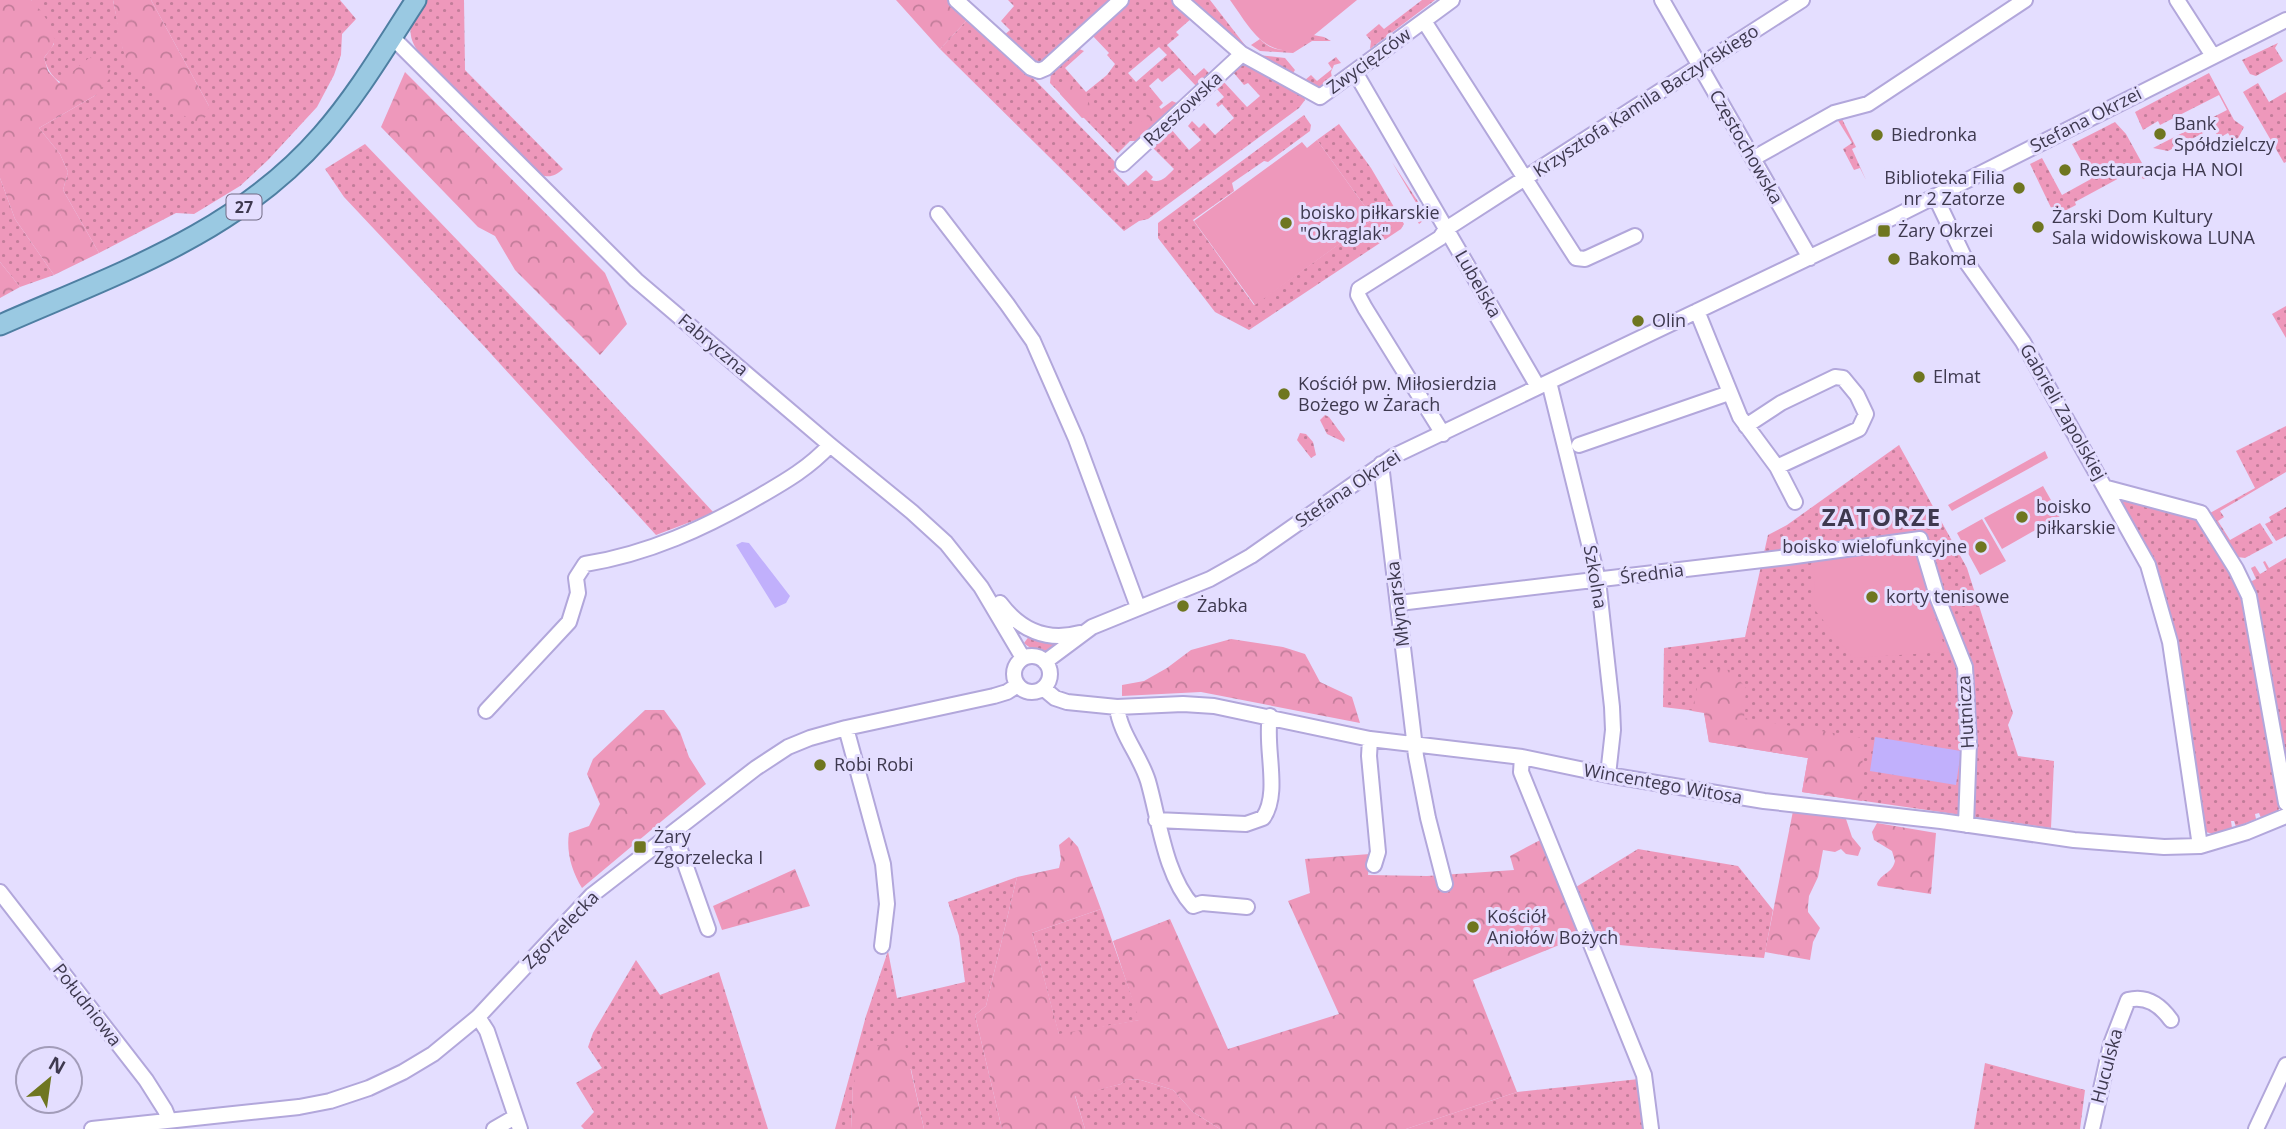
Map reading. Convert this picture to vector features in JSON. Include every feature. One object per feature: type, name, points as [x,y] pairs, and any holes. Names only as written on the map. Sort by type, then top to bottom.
[{"type":"main road","name":"27","points":[[0,325],[163,254],[215,226],[244,206],[297,162],[321,136],[359,88],[416,0]]},
{"type":"street","points":[[956,0],[1023,62],[1039,71],[1046,68],[1121,0]]},
{"type":"street","points":[[1181,0],[1242,54]]},
{"type":"street","name":"Zwycięzców","points":[[1242,54],[1320,97],[1452,0]]},
{"type":"street","name":"Częstochowska","points":[[1662,0],[1810,258]]},
{"type":"street","name":"Krzysztofa Kamila Baczyńskiego","points":[[1443,434],[1364,308],[1357,295],[1359,289],[1440,238],[1446,229],[1802,0]]},
{"type":"street","points":[[1754,158],[1834,113],[1868,104],[2025,0]]},
{"type":"street","points":[[2177,0],[2213,56]]},
{"type":"street","name":"Stefana Okrzei","points":[[1045,662],[1084,631],[1210,579],[1251,556],[1381,464],[1935,197],[2286,20]]},
{"type":"street","name":"Krzysztofa Kamila Baczyńskiego","points":[[1424,21],[1576,258],[1585,259],[1635,236]]},
{"type":"street","name":"Fabryczna","points":[[392,37],[636,280],[946,543],[978,583],[1023,658]]},
{"type":"street","name":"Rzeszowska","points":[[1123,164],[1242,54]]},
{"type":"street","name":"Lubelska","points":[[1355,72],[1446,229],[1544,385]]},
{"type":"street","name":"Gabrieli Zapolskiej","points":[[1935,197],[1967,263],[2023,342],[2148,565],[2170,642],[2200,846]]},
{"type":"street","points":[[938,214],[1033,341],[1080,449],[1138,607]]},
{"type":"street","points":[[1697,311],[1729,393],[1746,426],[1777,467],[1795,502]]},
{"type":"street","points":[[1746,426],[1780,403],[1835,377],[1845,380],[1857,395],[1866,414],[1859,429],[1777,467]]},
{"type":"street","name":"Szkolna","points":[[1544,385],[1598,580],[1612,707],[1608,775]]},
{"type":"street","points":[[1579,445],[1729,393]]},
{"type":"street","points":[[486,711],[569,622],[578,593],[576,578],[585,564],[608,561],[664,544],[694,531],[739,508],[815,462],[830,445]]},
{"type":"street","name":"Młynarska","points":[[1381,464],[1414,744],[1444,884]]},
{"type":"street","points":[[2107,488],[2201,513],[2236,569],[2249,596],[2286,803]]},
{"type":"street","name":"Hutnicza","points":[[1904,540],[1916,539],[1922,542],[1938,599],[1965,667],[1969,743],[1966,825]]},
{"type":"street","name":"Średnia","points":[[1399,603],[1788,558],[1904,540]]},
{"type":"street","points":[[978,583],[992,593],[1010,616],[1028,629],[1056,636],[1084,631]]},
{"type":"street","points":[[1035,656],[1045,662],[1049,678],[1043,688],[1027,691],[1018,685],[1014,670],[1023,658],[1035,656]]},
{"type":"street","name":"Zgorzelecka","points":[[92,1129],[244,1114],[330,1101],[369,1088],[403,1072],[433,1054],[478,1017],[592,895],[756,768],[788,747],[846,728],[980,700],[1007,692],[1018,685]]},
{"type":"street","name":"Wincentego Witosa","points":[[1043,688],[1055,698],[1067,702],[1117,707],[1183,704],[1214,706],[1370,739],[1522,757],[1608,775],[1764,801],[2074,840],[2164,847],[2200,846],[2247,832],[2286,816]]},
{"type":"street","points":[[1117,707],[1119,719],[1147,779],[1161,841],[1185,898],[1194,906],[1202,903],[1247,907]]},
{"type":"street","points":[[1156,820],[1246,824],[1263,818],[1270,805],[1270,716]]},
{"type":"street","points":[[846,728],[883,864],[887,904],[882,946]]},
{"type":"street","points":[[1370,739],[1369,756],[1378,852],[1374,865]]},
{"type":"street","points":[[1522,757],[1521,772],[1644,1075],[1651,1129]]},
{"type":"street","points":[[672,834],[708,929]]},
{"type":"street","name":"Południowa","points":[[0,892],[146,1080],[169,1120]]},
{"type":"street","name":"Huculska","points":[[2092,1129],[2101,1078],[2125,1004],[2132,998],[2147,1000],[2163,1009],[2171,1020]]},
{"type":"street","points":[[478,1017],[487,1031],[518,1123],[494,1129]]},
{"type":"street","points":[[2256,1129],[2286,1065]]},
{"type":"green space","points":[[0,0],[31,0],[43,14],[54,37],[54,42],[44,58],[48,71],[59,83],[90,57],[114,73],[96,95],[39,128],[60,154],[68,172],[63,190],[99,253],[54,275],[15,219],[0,178]]},
{"type":"green space","points":[[31,0],[113,0],[123,49],[209,106],[151,0],[340,0],[356,19],[342,34],[341,55],[317,107],[240,186],[194,214],[176,213],[99,253],[63,190],[68,172],[60,154],[39,128],[96,95],[63,84],[47,67],[44,58],[54,44]]},
{"type":"green space","points":[[113,0],[151,0],[209,106],[206,116],[199,124],[162,101],[132,69],[122,45]]},
{"type":"green space","points":[[423,0],[464,0],[465,70],[563,169],[560,172],[551,176],[538,174],[417,50],[411,36],[411,24]]},
{"type":"green space","points":[[896,0],[951,0],[968,19],[940,49]]},
{"type":"green space","points":[[1008,0],[1111,2],[1043,62],[1033,64],[1002,37],[1010,30],[1001,21],[1014,6]]},
{"type":"green space","points":[[1128,0],[1172,0],[1192,18],[1176,32],[1179,35],[1167,45],[1195,76],[1204,68],[1211,75],[1197,87],[1179,68],[1162,82],[1158,78],[1149,86],[1163,103],[1159,107],[1161,109],[1172,101],[1179,104],[1140,141],[1130,141],[1118,153],[1050,83],[1051,72],[1077,48],[1084,51],[1065,68],[1086,92],[1107,75],[1115,64],[1107,55],[1109,53],[1090,33],[1111,15],[1114,18],[1118,14],[1115,11]],"holes":[[[1159,47],[1167,55],[1136,82],[1128,73]]]},
{"type":"green space","points":[[1186,0],[1210,0],[1248,49],[1258,55],[1285,58],[1295,70],[1293,73],[1305,80],[1311,75],[1317,81],[1332,69],[1328,63],[1336,57],[1341,63],[1334,65],[1332,78],[1318,90],[1244,51]]},
{"type":"green space","points":[[1230,0],[1357,0],[1297,49],[1285,50],[1265,43],[1257,36]]},
{"type":"green space","points":[[1422,0],[1435,0],[1370,49],[1371,41],[1366,35],[1379,24],[1384,29]]},
{"type":"green space","points":[[968,19],[1033,78],[1118,165],[1113,170],[1128,186],[1146,170],[1153,177],[1151,180],[1158,181],[1174,169],[1152,147],[1171,129],[1189,150],[1201,140],[1188,126],[1192,121],[1199,128],[1204,123],[1215,135],[1234,118],[1222,104],[1218,107],[1216,104],[1224,97],[1216,88],[1223,81],[1247,107],[1260,96],[1248,83],[1244,85],[1233,72],[1235,65],[1243,61],[1304,95],[1305,100],[1299,108],[1148,219],[1139,221],[1124,231],[940,49]]},
{"type":"green space","points":[[1313,35],[1331,41],[1312,41],[1293,53],[1260,51],[1251,45],[1260,39],[1273,48],[1287,49]]},
{"type":"green space","points":[[2278,43],[2275,48],[2283,61],[2256,76],[2250,74],[2242,60]]},
{"type":"green space","points":[[405,72],[605,273],[627,324],[600,355],[515,270],[495,236],[478,227],[381,127]]},
{"type":"green space","points":[[2209,73],[2234,120],[2244,127],[2235,144],[2228,133],[2219,138],[2213,128],[2168,151],[2153,148],[2227,110],[2219,95],[2160,125],[2158,121],[2143,130],[2135,112]]},
{"type":"green space","points":[[2258,83],[2269,102],[2286,92],[2284,163],[2243,92]]},
{"type":"green space","points":[[1068,85],[1077,89],[1087,99],[1093,113],[1089,117],[1082,118],[1060,94],[1062,88]]},
{"type":"green space","points":[[1155,103],[1167,116],[1142,138],[1135,133],[1136,124],[1146,119],[1148,109]]},
{"type":"green space","points":[[1304,115],[1311,125],[1310,131],[1268,162],[1264,161],[1232,183],[1234,191],[1193,220],[1254,305],[1374,219],[1317,140],[1339,124],[1371,168],[1404,224],[1401,229],[1249,330],[1215,312],[1158,238],[1158,223]]},
{"type":"green space","points":[[1841,117],[1856,147],[1852,149],[1866,180],[1860,168],[1854,170],[1843,149],[1852,143],[1837,119]]},
{"type":"green space","points":[[2115,122],[2126,134],[2148,177],[2139,177],[2134,170],[2055,216],[2030,164],[2042,158],[2062,195],[2091,179],[2072,144]]},
{"type":"green space","name":"boisko piłkarskie \"Okrąglak\"","points":[[1317,140],[1374,219],[1255,305],[1194,221],[1302,142],[1307,148]]},
{"type":"green space","points":[[365,144],[580,368],[714,513],[656,535],[344,197],[325,169]]},
{"type":"green space","points":[[1392,162],[1428,217],[1419,224],[1415,216],[1421,211]]},
{"type":"green space","points":[[0,178],[15,219],[54,275],[20,287],[0,262]]},
{"type":"green space","points":[[0,262],[20,287],[0,298]]},
{"type":"green space","points":[[2286,306],[2286,338],[2272,314]]},
{"type":"green space","points":[[1325,415],[1345,439],[1344,442],[1327,434],[1320,420]]},
{"type":"green space","points":[[2286,426],[2286,472],[2220,511],[2224,517],[2218,521],[2230,540],[2260,523],[2273,543],[2245,558],[2237,557],[2210,513],[2255,488],[2236,451]]},
{"type":"green space","points":[[1300,433],[1306,434],[1313,442],[1316,455],[1311,458],[1297,440]]},
{"type":"green space","points":[[1899,445],[1967,568],[2013,713],[2008,725],[2018,756],[2054,761],[2051,828],[1802,792],[1808,758],[1709,742],[1704,712],[1663,707],[1664,648],[1745,637],[1768,535],[1787,525]]},
{"type":"green space","points":[[2045,451],[2048,458],[1952,511],[1948,505]]},
{"type":"green space","name":"boisko piłkarskie","points":[[2043,486],[2060,516],[2002,549],[1984,518]]},
{"type":"green space","points":[[2126,499],[2203,520],[2243,593],[2280,806],[2278,811],[2261,818],[2259,813],[2255,814],[2256,819],[2236,827],[2234,821],[2231,821],[2232,828],[2213,834],[2204,829],[2177,646],[2165,595],[2149,553],[2122,503]]},
{"type":"green space","points":[[2286,507],[2286,536],[2276,541],[2265,524],[2271,521],[2269,517]]},
{"type":"green space","name":"boisko wielofunkcyjne","points":[[1982,519],[2006,561],[1980,575],[1957,533]]},
{"type":"green space","name":"korty tenisowe","points":[[1914,547],[1946,652],[1853,658],[1815,610],[1814,560]]},
{"type":"green space","points":[[2286,558],[2286,786],[2248,583],[2256,579],[2251,568],[2255,566],[2260,574],[2267,570],[2263,562],[2265,561],[2269,568]]},
{"type":"green space","points":[[1030,635],[1063,639],[1054,647],[1039,651],[1024,643]]},
{"type":"green space","points":[[1231,639],[1283,647],[1305,654],[1320,682],[1352,697],[1360,723],[1201,692],[1122,696],[1122,685],[1144,681],[1191,650]]},
{"type":"green space","points":[[1701,669],[1731,670],[1746,688],[1744,718],[1863,738],[1862,801],[1802,792],[1808,758],[1709,742],[1704,713],[1692,711]]},
{"type":"green space","points":[[645,710],[664,710],[680,732],[689,757],[706,784],[582,888],[571,862],[568,840],[569,833],[589,826],[600,804],[587,774],[593,759]]},
{"type":"green space","points":[[1793,811],[1846,819],[1852,837],[1861,848],[1858,856],[1846,854],[1841,849],[1835,852],[1823,850],[1818,877],[1809,896],[1808,912],[1820,928],[1813,942],[1810,960],[1765,952]]},
{"type":"green space","points":[[1877,823],[1936,833],[1931,894],[1878,886],[1879,880],[1895,861],[1892,851],[1874,840],[1872,832]]},
{"type":"green space","points":[[1069,837],[1078,847],[1101,909],[1032,933],[1059,1034],[1139,1020],[1113,941],[1170,919],[1228,1049],[1339,1014],[1288,901],[1310,893],[1305,859],[1370,854],[1368,875],[1427,876],[1514,870],[1510,856],[1544,838],[1584,935],[1473,980],[1517,1092],[1406,1129],[1220,1129],[1193,1112],[1173,1090],[1141,1080],[1128,1079],[1121,1084],[1075,1096],[1085,1129],[1002,1129],[975,1015],[986,1006],[1017,877],[1059,868],[1059,845]]},
{"type":"green space","points":[[1638,849],[1738,866],[1773,910],[1764,958],[1597,943],[1576,887]]},
{"type":"green space","points":[[795,869],[810,906],[722,930],[713,906]]},
{"type":"green space","points":[[1017,877],[986,1006],[975,1015],[1002,1129],[924,1129],[911,1069],[853,1085],[851,1129],[835,1129],[866,1016],[888,951],[897,998],[965,982],[959,936],[948,902]]},
{"type":"green space","points":[[1101,909],[1140,1020],[1059,1035],[1032,933]]},
{"type":"green space","points":[[636,960],[660,995],[719,972],[768,1129],[584,1129],[581,1126],[594,1112],[576,1083],[602,1068],[588,1047],[593,1033]]},
{"type":"green space","points":[[903,1035],[924,1129],[851,1129],[853,1085],[864,1052]]},
{"type":"green space","points":[[1985,1063],[2085,1090],[2080,1129],[1974,1129]]},
{"type":"green space","points":[[1127,1079],[1141,1080],[1173,1090],[1193,1112],[1220,1129],[1085,1129],[1075,1095],[1121,1084]]},
{"type":"green space","points":[[1639,1079],[1645,1129],[1406,1129],[1517,1092]]},
{"type":"shaded area","points":[[749,543],[790,596],[786,603],[775,608],[736,545]]},
{"type":"shaded area","points":[[1875,737],[1961,751],[1956,785],[1870,771]]},
{"type":"place","name":"Bank Spółdzielczy","points":[[2160,134]]},
{"type":"place","name":"Biedronka","points":[[1877,135]]},
{"type":"place","name":"Restauracja HA NOI","points":[[2065,170]]},
{"type":"place","name":"Biblioteka Filia nr 2 Zatorze","points":[[2019,188]]},
{"type":"place","name":"boisko piłkarskie \"Okrąglak\"","points":[[1286,223]]},
{"type":"place","name":"Żarski Dom Kultury Sala widowiskowa LUNA","points":[[2038,227]]},
{"type":"place","name":"Żary Okrzei","points":[[1884,231]]},
{"type":"place","name":"Bakoma","points":[[1894,259]]},
{"type":"place","name":"Olin","points":[[1638,321]]},
{"type":"place","name":"Elmat","points":[[1919,377]]},
{"type":"place","name":"Kościół pw. Miłosierdzia Bożego w Żarach","points":[[1284,394]]},
{"type":"place","name":"boisko piłkarskie","points":[[2022,517]]},
{"type":"place","name":"boisko wielofunkcyjne","points":[[1981,547]]},
{"type":"place","name":"korty tenisowe","points":[[1872,597]]},
{"type":"place","name":"Żabka","points":[[1183,606]]},
{"type":"place","name":"Robi Robi","points":[[820,765]]},
{"type":"place","name":"Żary Zgorzelecka I","points":[[640,847]]},
{"type":"place","name":"Kościół Aniołów Bożych","points":[[1473,927]]},
{"type":"district","name":"ZATORZE","points":[[1882,518]]}]
